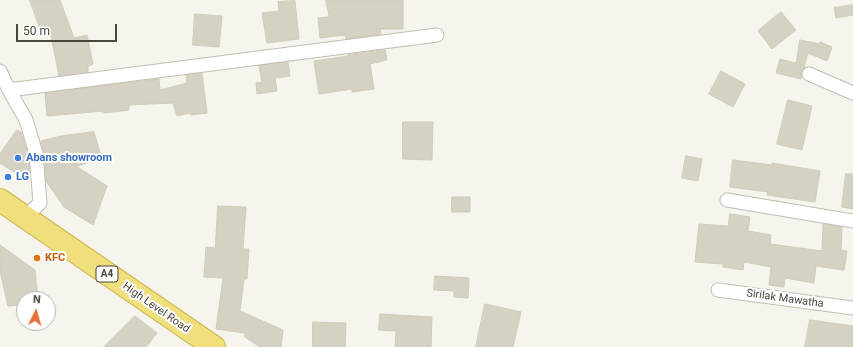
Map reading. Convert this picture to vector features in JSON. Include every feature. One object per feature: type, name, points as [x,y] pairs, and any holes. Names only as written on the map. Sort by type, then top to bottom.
[{"type":"highway","name":"High Level Road","points":[[0,200],[214,347]]},
{"type":"highway","name":"High Level Road","points":[[0,212],[198,347]]},
{"type":"street","points":[[8,90],[437,35]]},
{"type":"street","points":[[0,71],[8,90],[26,120],[36,153],[40,202],[25,217]]},
{"type":"street","points":[[809,74],[853,93]]},
{"type":"street","points":[[727,200],[853,220]]},
{"type":"street","name":"Sirilak Mawatha","points":[[718,290],[853,308]]},
{"type":"building","points":[[30,0],[60,0],[74,38],[87,35],[93,64],[88,66],[88,72],[59,76],[50,31],[42,34]]},
{"type":"building","points":[[326,0],[403,0],[403,29],[380,29],[381,34],[346,39],[345,35],[320,38],[318,18],[329,17]]},
{"type":"building","points":[[295,1],[299,39],[267,43],[262,13],[279,11],[278,2]]},
{"type":"building","points":[[853,5],[853,15],[836,18],[834,8]]},
{"type":"building","points":[[781,12],[796,30],[772,49],[758,31]]},
{"type":"building","points":[[195,14],[222,16],[219,47],[193,45]]},
{"type":"building","points":[[800,40],[820,44],[820,42],[832,47],[827,61],[808,53],[801,79],[776,73],[780,59],[796,63]]},
{"type":"building","points":[[385,50],[387,60],[370,64],[374,89],[352,92],[352,89],[319,94],[314,61]]},
{"type":"building","points":[[288,62],[290,76],[275,78],[277,91],[257,94],[256,83],[262,82],[259,66]]},
{"type":"building","points":[[721,71],[745,84],[733,107],[709,94]]},
{"type":"building","points":[[202,73],[207,113],[191,115],[190,113],[177,116],[173,103],[129,105],[129,110],[104,113],[103,111],[47,116],[45,93],[159,79],[160,90],[187,83],[186,75]]},
{"type":"building","points":[[788,100],[812,106],[802,150],[777,144]]},
{"type":"building","points":[[403,122],[433,122],[432,160],[403,159]]},
{"type":"building","points":[[17,130],[21,132],[28,154],[30,178],[28,181],[0,163],[0,154]]},
{"type":"building","points":[[94,132],[102,159],[76,166],[107,186],[93,225],[64,207],[46,181],[44,152],[41,141],[61,136]]},
{"type":"building","points":[[686,156],[702,159],[698,181],[682,178]]},
{"type":"building","points":[[733,160],[772,165],[772,163],[820,171],[815,202],[767,195],[768,192],[730,187]]},
{"type":"building","points":[[846,174],[853,174],[853,209],[842,207]]},
{"type":"building","points":[[452,197],[470,197],[470,212],[452,212]]},
{"type":"building","points":[[218,206],[246,207],[243,249],[249,249],[247,279],[244,279],[240,311],[283,330],[281,347],[260,347],[245,337],[245,333],[216,329],[223,278],[204,277],[206,247],[215,248]]},
{"type":"building","points":[[730,214],[750,217],[748,231],[771,235],[770,244],[822,251],[823,224],[842,227],[841,250],[847,251],[844,270],[816,266],[814,283],[785,278],[784,287],[769,285],[771,267],[744,262],[743,270],[723,267],[723,264],[695,262],[699,224],[728,226]]},
{"type":"building","points":[[0,245],[35,270],[37,291],[16,291],[16,306],[8,306],[0,271]]},
{"type":"building","points":[[435,276],[469,278],[468,298],[454,297],[454,291],[434,290]]},
{"type":"building","points":[[485,304],[521,312],[513,347],[476,347]]},
{"type":"building","points":[[380,314],[432,317],[431,347],[395,347],[396,331],[379,330]]},
{"type":"building","points":[[135,316],[157,333],[146,347],[104,347]]},
{"type":"building","points":[[810,320],[853,326],[853,347],[805,347]]},
{"type":"building","points":[[313,322],[346,323],[345,347],[313,347]]},
{"type":"place","name":"Abans showroom","points":[[18,158]]},
{"type":"place","name":"LG","points":[[8,177]]},
{"type":"place","name":"KFC","points":[[37,258]]}]
